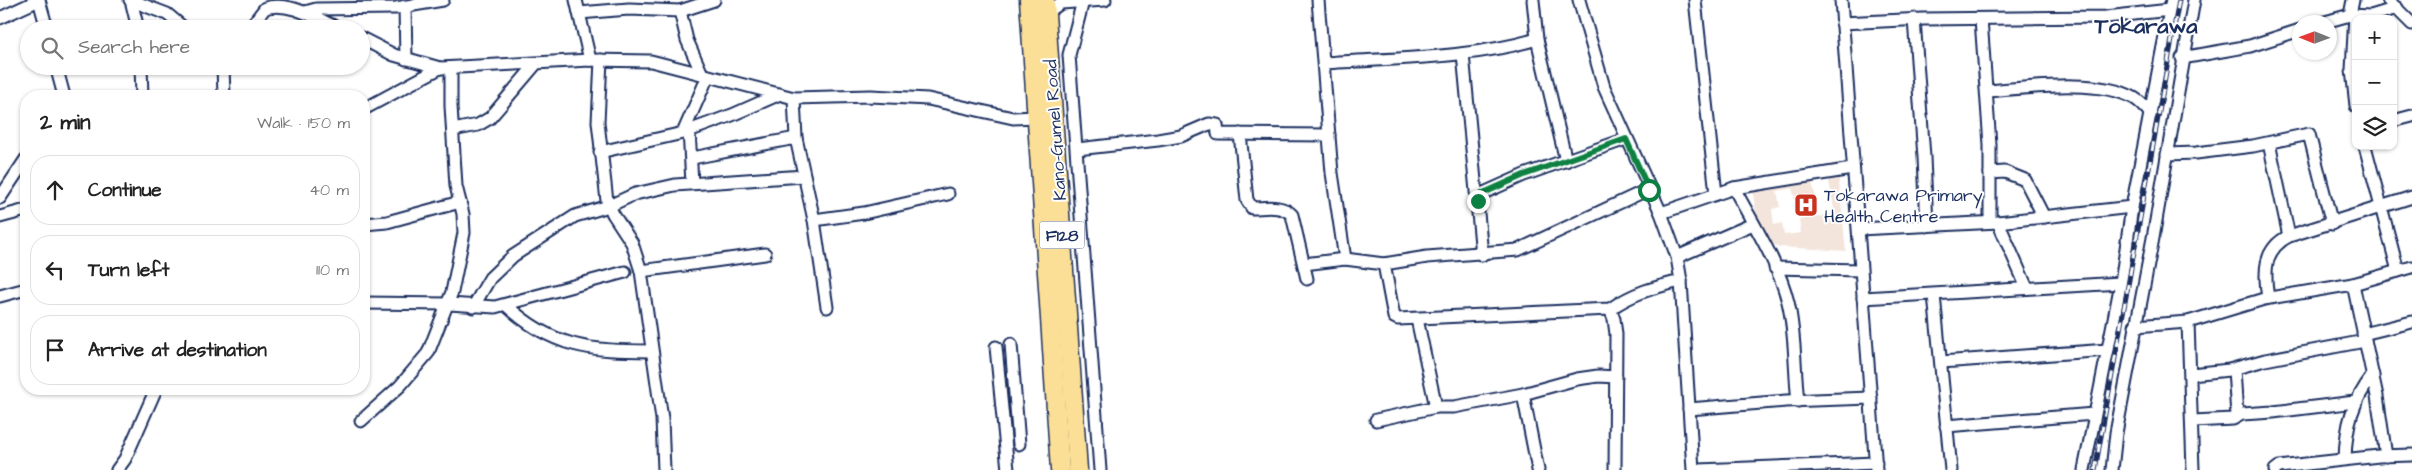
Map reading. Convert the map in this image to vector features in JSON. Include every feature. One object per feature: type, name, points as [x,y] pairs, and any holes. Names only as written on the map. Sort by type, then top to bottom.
[{"type":"main road","name":"Kano-Gumel Road","points":[[1029,0],[1060,470]]},
{"type":"main road","name":"Kano-Gumel Road","points":[[1046,7],[1078,470]]},
{"type":"main road","points":[[1057,423],[1075,424]]},
{"type":"street","points":[[0,18],[39,0],[44,20]]},
{"type":"street","points":[[131,0],[136,20]]},
{"type":"street","points":[[131,0],[166,14],[174,20]]},
{"type":"street","points":[[256,20],[268,3],[316,8],[378,9],[443,0]]},
{"type":"street","points":[[576,0],[595,60],[600,152],[609,206],[632,243],[641,271],[662,419],[664,470]]},
{"type":"street","points":[[579,13],[628,4],[680,11],[714,0]]},
{"type":"street","points":[[1046,7],[1061,3],[1105,0]]},
{"type":"street","points":[[1318,0],[1332,173],[1345,259]]},
{"type":"street","points":[[1533,0],[1538,39],[1566,161]]},
{"type":"street","points":[[1579,0],[1604,87],[1661,213],[1677,257],[1681,280],[1693,470]]},
{"type":"street","points":[[1695,0],[1716,194]]},
{"type":"street","points":[[1699,470],[1876,466],[1860,270],[1859,229],[1852,169],[1841,0]]},
{"type":"street","points":[[2112,470],[2135,326],[2194,0]]},
{"type":"street","points":[[2353,0],[2353,15]]},
{"type":"street","points":[[2388,0],[2406,15]]},
{"type":"street","points":[[1083,1],[1069,55],[1100,470]]},
{"type":"street","points":[[1842,23],[2106,17],[2171,5],[2152,114],[2132,207],[2121,283],[2084,470]]},
{"type":"street","points":[[405,6],[406,58]]},
{"type":"street","points":[[301,7],[324,20]]},
{"type":"street","points":[[680,11],[687,40],[705,75],[686,131],[692,158],[692,183]]},
{"type":"street","points":[[2337,19],[2352,15]]},
{"type":"street","points":[[1981,19],[1988,91],[1990,173],[1994,222],[2027,288]]},
{"type":"street","points":[[1914,20],[1927,226]]},
{"type":"street","points":[[2182,58],[2250,46],[2292,33]]},
{"type":"street","points":[[1324,63],[1463,54],[1507,48],[1538,39]]},
{"type":"street","points":[[370,43],[394,56],[445,68],[535,65],[595,60],[651,61],[794,98],[871,96],[921,98],[1013,118],[1036,117]]},
{"type":"street","points":[[1463,54],[1482,255]]},
{"type":"street","points":[[2352,60],[2356,105]]},
{"type":"street","points":[[453,130],[478,125],[490,118],[535,65]]},
{"type":"street","points":[[370,105],[445,68]]},
{"type":"street","points":[[361,421],[400,386],[420,364],[428,353],[449,304],[464,233],[456,186],[453,130],[445,68]]},
{"type":"street","points":[[58,75],[62,90]]},
{"type":"street","points":[[141,75],[142,90]]},
{"type":"street","points":[[223,75],[224,90]]},
{"type":"street","points":[[1988,91],[2056,87],[2099,88],[2136,98],[2152,114]]},
{"type":"street","points":[[600,152],[686,131],[732,115],[780,94]]},
{"type":"street","points":[[794,98],[796,138],[814,220],[827,307]]},
{"type":"street","points":[[2397,120],[2412,116]]},
{"type":"street","points":[[1077,149],[1181,136],[1209,124],[1217,124],[1218,134],[1329,135]]},
{"type":"street","points":[[1240,134],[1246,200],[1252,208],[1279,208],[1288,211],[1294,219],[1307,279]]},
{"type":"street","points":[[2167,154],[2196,153],[2268,143],[2309,134],[2332,224]]},
{"type":"street","points":[[692,158],[796,138]]},
{"type":"street","points":[[1477,196],[1524,175],[1626,139]]},
{"type":"street","points":[[2268,143],[2289,236]]},
{"type":"street","points":[[2367,150],[2398,271]]},
{"type":"street","points":[[0,198],[20,168]]},
{"type":"street","points":[[1661,213],[1734,188],[1852,169]]},
{"type":"street","points":[[1990,173],[2005,172],[2025,180],[2044,217]]},
{"type":"street","points":[[473,307],[490,278],[514,256],[575,216],[609,206],[635,194],[692,183],[804,176]]},
{"type":"street","points":[[1734,188],[1775,268],[1788,303],[1795,340],[1795,371],[1798,401]]},
{"type":"street","points":[[1304,264],[1345,259],[1384,264],[1427,257],[1482,255],[1518,250],[1534,245],[1564,228],[1649,190]]},
{"type":"street","points":[[814,220],[864,213],[948,194]]},
{"type":"street","points":[[2268,298],[2265,274],[2267,263],[2277,242],[2289,236],[2332,224],[2412,197]]},
{"type":"street","points":[[370,224],[387,222],[460,202]]},
{"type":"street","points":[[1859,229],[1994,222],[2132,207]]},
{"type":"street","points":[[0,216],[20,211]]},
{"type":"street","points":[[1677,257],[1753,224]]},
{"type":"street","points":[[641,271],[765,254]]},
{"type":"street","points":[[1384,264],[1394,317],[1417,319],[1610,308],[1647,288],[1681,280]]},
{"type":"street","points":[[2135,326],[2188,322],[2268,298],[2353,284],[2412,267]]},
{"type":"street","points":[[1775,268],[1860,270]]},
{"type":"street","points":[[370,303],[449,304],[473,307],[506,305],[625,272]]},
{"type":"street","points":[[1863,298],[2121,283]]},
{"type":"street","points":[[2353,284],[2373,375],[2386,456]]},
{"type":"street","points":[[0,296],[20,291]]},
{"type":"street","points":[[1934,295],[1951,470]]},
{"type":"street","points":[[506,305],[535,328],[576,346],[604,351],[651,352]]},
{"type":"street","points":[[1610,308],[1613,313],[1616,334],[1615,470]]},
{"type":"street","points":[[1417,319],[1423,338],[1436,407]]},
{"type":"street","points":[[2188,322],[2193,421],[2193,470]]},
{"type":"street","points":[[2191,374],[2234,369],[2265,360],[2364,338],[2412,322]]},
{"type":"street","points":[[1011,344],[1019,444]]},
{"type":"street","points":[[996,347],[1008,470]]},
{"type":"street","points":[[1941,362],[2108,350]]},
{"type":"street","points":[[2234,369],[2237,416]]},
{"type":"street","points":[[2345,459],[2347,430],[2355,402],[2373,375]]},
{"type":"street","points":[[1376,420],[1436,407],[1454,407],[1523,394],[1577,379],[1598,376],[1616,377]]},
{"type":"street","points":[[1523,394],[1538,470]]},
{"type":"street","points":[[117,470],[125,459],[153,395]]},
{"type":"street","points":[[1689,409],[1871,398]]},
{"type":"street","points":[[2193,421],[2233,419],[2242,414],[2355,402]]},
{"type":"street","points":[[1946,426],[2094,414]]},
{"type":"street","points":[[2275,470],[2287,466],[2345,459],[2412,455]]},
{"type":"shaded area","points":[[1837,163],[1846,251],[1780,247],[1761,240],[1751,183]],"holes":[[[1828,176],[1835,214],[1799,220],[1801,233],[1784,235],[1782,223],[1774,225],[1772,209],[1780,207],[1777,191],[1792,188],[1796,204],[1816,198],[1811,179]]]},
{"type":"railway","points":[[2095,470],[2179,0]]},
{"type":"place","name":"Tokarawa Primary Health Centre","points":[[1806,205]]},
{"type":"district","name":"Tokarawa","points":[[2146,25]]},
{"type":"route","points":[[1478,201],[1477,196],[1524,175],[1626,139],[1649,190]]}]
